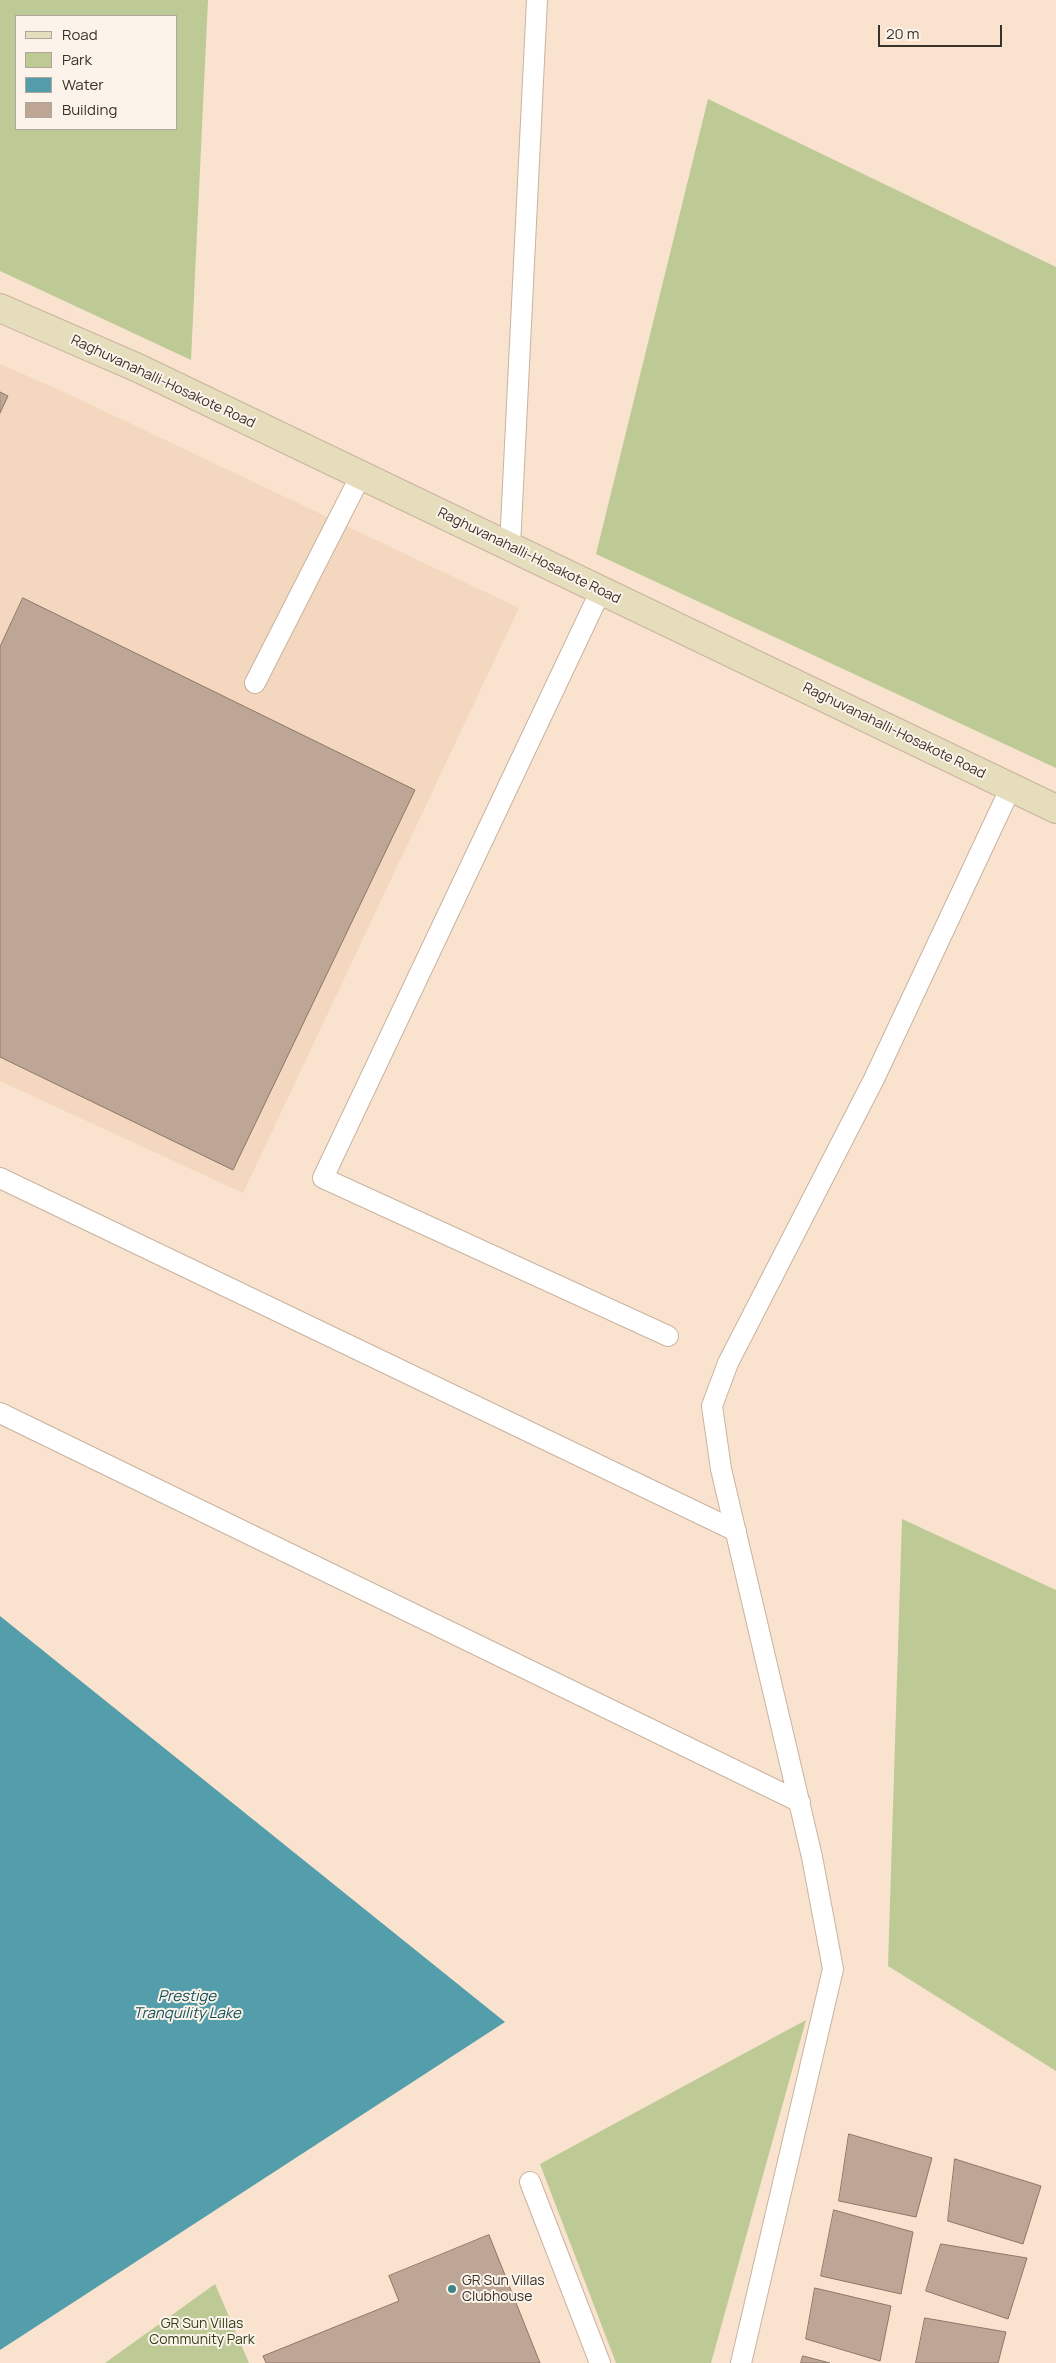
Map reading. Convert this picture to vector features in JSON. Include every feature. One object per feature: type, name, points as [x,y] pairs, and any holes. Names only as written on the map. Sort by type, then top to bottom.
[{"type":"main road","name":"Raghuvanahalli-Hosakote Road","points":[[0,308],[138,368],[1056,809]]},
{"type":"lane","points":[[510,546],[537,0]]},
{"type":"lane","points":[[255,683],[361,475]]},
{"type":"lane","points":[[600,590],[323,1178],[668,1336]]},
{"type":"lane","points":[[741,2363],[834,1969],[800,1802],[721,1469],[712,1406],[728,1362],[874,1079],[1011,787]]},
{"type":"lane","points":[[0,1178],[736,1531]]},
{"type":"lane","points":[[0,1413],[800,1802]]},
{"type":"lane","points":[[530,2182],[600,2363]]},
{"type":"shaded area","points":[[0,364],[64,392],[519,608],[243,1193],[0,1081]]},
{"type":"green space","points":[[0,0],[208,0],[191,360],[0,271]]},
{"type":"green space","points":[[708,99],[1056,267],[1056,768],[596,554]]},
{"type":"green space","points":[[902,1519],[1056,1590],[1056,2071],[888,1966]]},
{"type":"green space","points":[[806,2020],[711,2363],[616,2363],[540,2164]]},
{"type":"green space","name":"GR Sun Villas Community Park","points":[[215,2284],[249,2363],[105,2363]]},
{"type":"water","name":"Prestige Tranquility Lake","points":[[0,1616],[505,2022],[0,2350]]},
{"type":"building","points":[[0,392],[8,396],[0,413]]},
{"type":"building","points":[[23,598],[415,790],[233,1170],[0,1057],[0,647]]},
{"type":"building","points":[[849,2134],[932,2158],[916,2217],[839,2201]]},
{"type":"building","points":[[955,2159],[1041,2186],[1023,2244],[948,2221]]},
{"type":"building","points":[[834,2210],[913,2232],[901,2294],[821,2276]]},
{"type":"building","name":"GR Sun Villas Clubhouse","points":[[489,2235],[540,2363],[266,2363],[263,2356],[399,2301],[389,2276]]},
{"type":"building","points":[[941,2244],[1027,2258],[1008,2319],[926,2291]]},
{"type":"building","points":[[815,2288],[891,2306],[880,2361],[806,2339]]},
{"type":"building","points":[[925,2318],[1006,2332],[998,2363],[916,2363]]},
{"type":"building","points":[[803,2356],[830,2363],[801,2363]]},
{"type":"place","name":"GR Sun Villas Clubhouse","points":[[452,2289]]}]
